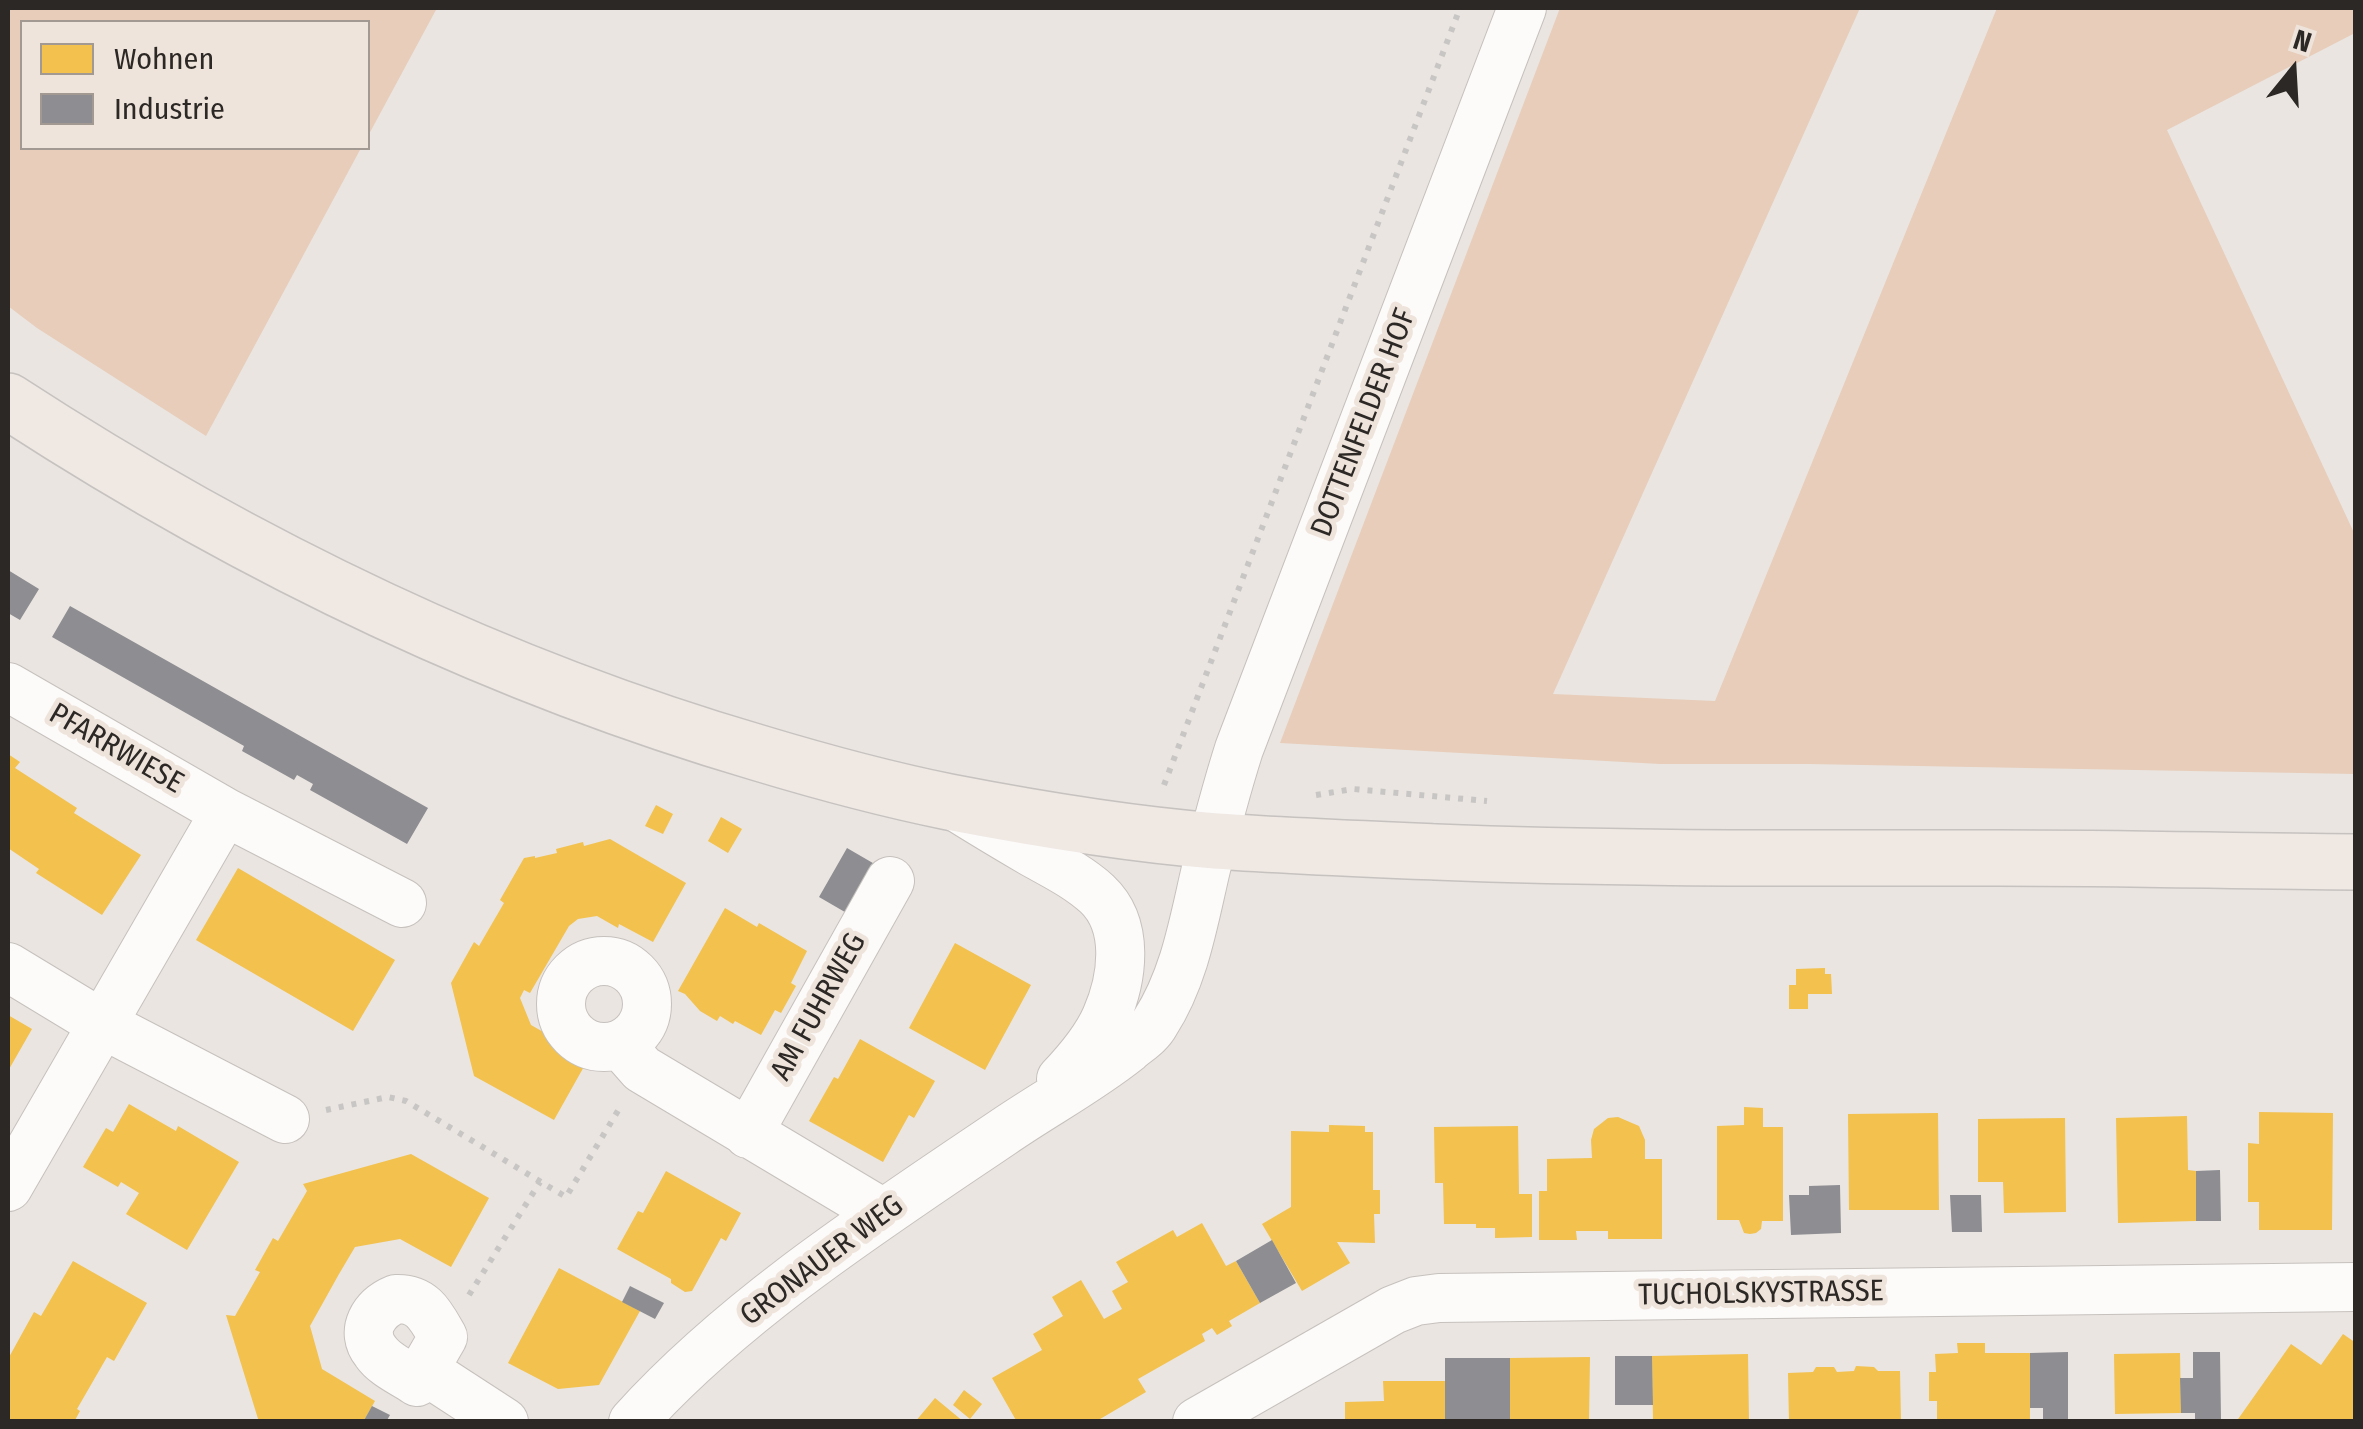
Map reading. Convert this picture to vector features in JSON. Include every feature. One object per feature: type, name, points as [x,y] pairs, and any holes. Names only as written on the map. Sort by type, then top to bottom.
[{"type":"main road","points":[[8,401],[178,505],[302,572],[467,648],[692,734],[840,777],[946,802],[1074,824],[1213,840],[1555,856],[2356,862]]},
{"type":"street","name":"DOTTENFELDER HOF","points":[[1213,840],[1240,750],[1522,8]]},
{"type":"street","name":"PFARRWIESE","points":[[8,687],[226,812],[402,903]]},
{"type":"street","name":"GRONAUER WEG","points":[[946,802],[1076,877],[1100,897],[1118,926],[1118,984],[1106,1019],[1080,1059],[1025,1117]]},
{"type":"street","points":[[8,1188],[226,812]]},
{"type":"street","name":"GRONAUER WEG","points":[[633,1422],[666,1386],[744,1319],[883,1214],[1101,1070],[1152,1029],[1178,980],[1213,840]]},
{"type":"street","name":"AM FUHRWEG","points":[[748,1134],[890,881]]},
{"type":"street","points":[[8,966],[102,1024],[285,1119]]},
{"type":"street","points":[[631,1056],[748,1134],[883,1214]]},
{"type":"street","name":"TUCHOLSKYSTRASSE","points":[[1197,1422],[1392,1310],[1439,1298],[2356,1287]]},
{"type":"street","points":[[434,1353],[504,1422]]},
{"type":"path","points":[[1164,785],[1460,8]]},
{"type":"path","points":[[285,1119],[388,1097],[406,1101],[566,1197],[631,1056]]},
{"type":"path","points":[[434,1353],[540,1182]]},
{"type":"shaded area","points":[[8,8],[437,8],[370,132],[370,20],[20,20],[20,150],[360,150],[206,436],[8,306]]},
{"type":"shaded area","points":[[1560,8],[1860,8],[1553,694],[1715,701],[1997,8],[2355,8],[2355,33],[2167,130],[2355,535],[2355,774],[1660,764],[1280,743]]},
{"type":"building: Wohnen","points":[[8,754],[20,762],[15,768],[77,808],[74,813],[141,855],[102,915],[36,873],[39,869],[8,848]]},
{"type":"building: Wohnen","points":[[656,805],[673,814],[663,834],[645,826]]},
{"type":"building: Wohnen","points":[[721,817],[742,829],[728,853],[708,841]]},
{"type":"building: Wohnen","points":[[610,839],[686,883],[653,942],[597,916],[578,919],[569,926],[530,993],[524,990],[520,998],[531,1025],[552,1037],[549,1042],[586,1063],[554,1120],[474,1076],[451,983],[474,942],[479,946],[524,858]]},
{"type":"building: Wohnen","points":[[238,868],[395,960],[353,1031],[196,940]]},
{"type":"building: Wohnen","points":[[725,908],[807,951],[791,983],[796,986],[781,1013],[775,1010],[761,1035],[720,1016],[717,1021],[678,991]]},
{"type":"building: Wohnen","points":[[955,943],[1031,985],[985,1070],[909,1028]]},
{"type":"building: Wohnen","points":[[1825,968],[1825,974],[1831,974],[1832,994],[1808,994],[1808,1009],[1789,1009],[1789,985],[1796,985],[1796,969]]},
{"type":"building: Wohnen","points":[[8,1015],[32,1029],[8,1071]]},
{"type":"building: Wohnen","points":[[860,1039],[935,1081],[914,1118],[909,1115],[883,1162],[809,1121]]},
{"type":"building: Wohnen","points":[[129,1104],[176,1131],[178,1126],[239,1162],[187,1250],[126,1214],[139,1193],[121,1182],[118,1187],[83,1167],[106,1128],[113,1132]]},
{"type":"building: Wohnen","points":[[1744,1107],[1763,1108],[1763,1127],[1783,1127],[1783,1221],[1762,1221],[1761,1229],[1750,1234],[1744,1233],[1739,1220],[1717,1220],[1717,1126],[1744,1125]]},
{"type":"building: Wohnen","points":[[2259,1112],[2333,1113],[2332,1230],[2259,1230],[2259,1202],[2248,1202],[2248,1143],[2259,1144]]},
{"type":"building: Wohnen","points":[[1938,1113],[1939,1210],[1849,1210],[1848,1114]]},
{"type":"building: Wohnen","points":[[2187,1116],[2188,1170],[2196,1171],[2196,1221],[2118,1223],[2116,1118]]},
{"type":"building: Wohnen","points":[[1618,1117],[1639,1126],[1645,1140],[1645,1159],[1662,1159],[1662,1239],[1608,1239],[1608,1231],[1576,1231],[1577,1240],[1539,1240],[1539,1191],[1547,1191],[1547,1159],[1592,1158],[1594,1129],[1608,1118]]},
{"type":"building: Wohnen","points":[[2065,1118],[2066,1212],[2004,1213],[2003,1182],[1978,1182],[1978,1119]]},
{"type":"building: Wohnen","points":[[1329,1125],[1365,1126],[1365,1132],[1373,1132],[1373,1190],[1380,1190],[1380,1214],[1374,1214],[1375,1243],[1337,1242],[1350,1263],[1302,1291],[1262,1224],[1291,1207],[1291,1131],[1329,1132]]},
{"type":"building: Wohnen","points":[[1518,1126],[1519,1194],[1532,1194],[1532,1237],[1495,1238],[1495,1228],[1444,1224],[1443,1183],[1435,1183],[1434,1127]]},
{"type":"building: Wohnen","points":[[411,1154],[489,1198],[451,1267],[400,1239],[355,1247],[339,1274],[310,1326],[322,1369],[375,1401],[363,1422],[259,1422],[226,1315],[235,1316],[260,1272],[255,1270],[273,1238],[278,1241],[307,1191],[303,1184]]},
{"type":"building: Wohnen","points":[[666,1171],[741,1213],[726,1241],[721,1238],[692,1291],[685,1292],[671,1279],[617,1249]]},
{"type":"building: Wohnen","points":[[1202,1223],[1226,1266],[1236,1261],[1260,1303],[1229,1321],[1232,1326],[1217,1335],[1212,1328],[1202,1334],[1205,1341],[1138,1379],[1146,1392],[1095,1422],[1017,1422],[992,1378],[1042,1350],[1033,1334],[1063,1316],[1052,1297],[1081,1280],[1104,1319],[1122,1309],[1112,1291],[1128,1282],[1116,1262],[1173,1230],[1177,1237]]},
{"type":"building: Wohnen","points":[[73,1261],[147,1303],[114,1361],[107,1357],[77,1409],[80,1411],[74,1422],[8,1422],[8,1359],[34,1312],[41,1316]]},
{"type":"building: Wohnen","points":[[559,1268],[640,1311],[599,1385],[558,1389],[508,1363]]},
{"type":"building: Wohnen","points":[[2343,1334],[2356,1343],[2356,1422],[2236,1422],[2291,1344],[2321,1365]]},
{"type":"building: Wohnen","points":[[1957,1343],[1985,1343],[1985,1353],[2030,1353],[2030,1421],[1937,1421],[1937,1401],[1929,1401],[1929,1372],[1936,1372],[1935,1354],[1958,1353]]},
{"type":"building: Wohnen","points":[[2180,1353],[2181,1413],[2115,1414],[2114,1354]]},
{"type":"building: Wohnen","points":[[1748,1354],[1749,1422],[1653,1422],[1652,1356]]},
{"type":"building: Wohnen","points":[[1590,1357],[1589,1422],[1510,1422],[1510,1358]]},
{"type":"building: Wohnen","points":[[1856,1366],[1900,1371],[1901,1422],[1789,1422],[1788,1373],[1813,1372],[1816,1367],[1854,1371]]},
{"type":"building: Wohnen","points":[[1383,1381],[1445,1381],[1445,1422],[1345,1422],[1345,1402],[1384,1401]]},
{"type":"building: Wohnen","points":[[964,1390],[982,1404],[970,1419],[953,1405]]},
{"type":"building: Wohnen","points":[[935,1398],[964,1422],[915,1422]]},
{"type":"building: Industrie","points":[[8,570],[39,589],[20,620],[8,613]]},
{"type":"building: Industrie","points":[[70,606],[428,808],[407,844],[310,790],[313,784],[297,775],[294,780],[242,751],[244,746],[52,637]]},
{"type":"building: Industrie","points":[[847,848],[878,866],[850,915],[819,897]]},
{"type":"building: Industrie","points":[[2220,1170],[2221,1221],[2196,1221],[2196,1171]]},
{"type":"building: Industrie","points":[[1840,1185],[1841,1233],[1791,1235],[1789,1195],[1809,1195],[1809,1186]]},
{"type":"building: Industrie","points":[[1950,1195],[1981,1195],[1982,1232],[1952,1232]]},
{"type":"building: Industrie","points":[[1272,1240],[1296,1283],[1260,1303],[1236,1261]]},
{"type":"building: Industrie","points":[[630,1286],[664,1303],[655,1319],[622,1302]]},
{"type":"building: Industrie","points":[[2068,1352],[2068,1422],[2043,1422],[2043,1408],[2030,1408],[2030,1353]]},
{"type":"building: Industrie","points":[[2193,1352],[2220,1352],[2221,1419],[2195,1419],[2195,1413],[2181,1413],[2180,1378],[2193,1378]]},
{"type":"building: Industrie","points":[[1615,1356],[1652,1356],[1653,1405],[1615,1405]]},
{"type":"building: Industrie","points":[[1445,1358],[1510,1358],[1510,1422],[1445,1422]]},
{"type":"building: Industrie","points":[[372,1406],[390,1415],[386,1422],[363,1422]]}]
